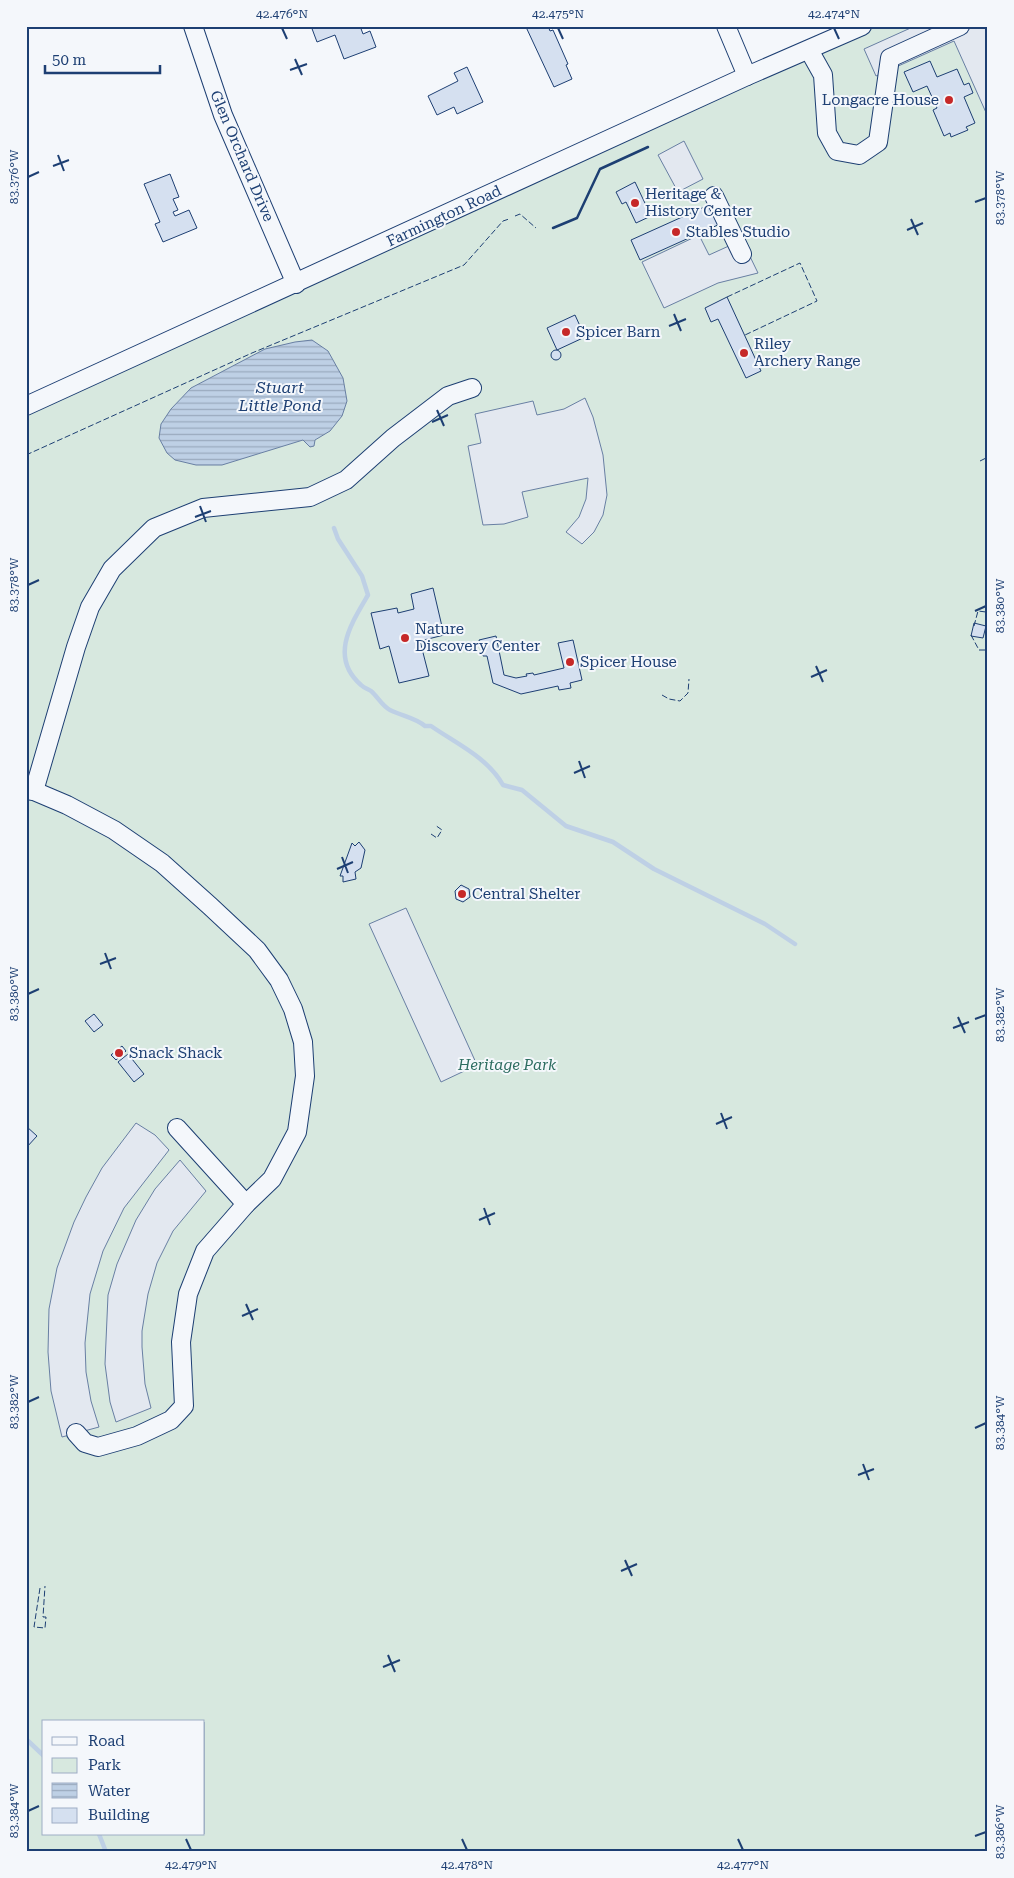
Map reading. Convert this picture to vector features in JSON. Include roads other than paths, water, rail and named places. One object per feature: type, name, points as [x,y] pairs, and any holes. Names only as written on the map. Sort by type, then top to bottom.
[{"type":"street","name":"Glen Orchard Drive","points":[[193,26],[223,115],[296,284]]},
{"type":"street","points":[[726,26],[747,76]]},
{"type":"street","name":"Farmington Road","points":[[26,406],[747,76],[862,26]]},
{"type":"street","points":[[810,50],[823,75],[827,133],[837,151],[859,155],[878,142],[890,58],[960,26]]},
{"type":"street","points":[[714,196],[742,254]]},
{"type":"street","points":[[76,1433],[85,1444],[98,1447],[137,1436],[171,1420],[184,1406],[181,1342],[188,1294],[205,1251],[246,1204],[272,1179],[297,1132],[305,1076],[303,1042],[293,1010],[279,980],[257,950],[162,863],[114,830],[30,791],[90,607],[112,569],[154,528],[202,508],[310,497],[346,480],[393,438],[448,396],[472,388]]},
{"type":"street","points":[[177,1128],[246,1204]]},
{"type":"water","name":"Stuart Little Pond","points":[[312,340],[328,351],[343,378],[347,401],[342,416],[330,431],[315,440],[314,446],[310,447],[303,440],[222,465],[196,465],[175,460],[167,453],[159,438],[161,424],[171,409],[191,388],[265,349]]},
{"type":"waterway","points":[[334,528],[338,539],[362,576],[368,595],[350,629],[346,640],[345,652],[346,663],[351,674],[363,687],[371,691],[387,708],[425,726],[431,726],[471,752],[489,766],[503,785],[522,790],[566,826],[613,842],[654,869],[765,924],[795,944]]},
{"type":"waterway","points":[[26,1739],[42,1754]]},
{"type":"waterway","points":[[100,1836],[106,1852]]},
{"type":"place","name":"Longacre House","points":[[949,100]]},
{"type":"place","name":"Heritage & History Center","points":[[635,203]]},
{"type":"place","name":"Stables Studio","points":[[676,232]]},
{"type":"place","name":"Spicer Barn","points":[[566,332]]},
{"type":"place","name":"Riley Archery Range","points":[[744,353]]},
{"type":"place","name":"Nature Discovery Center","points":[[405,638]]},
{"type":"place","name":"Spicer House","points":[[570,662]]},
{"type":"place","name":"Central Shelter","points":[[462,894]]},
{"type":"place","name":"Snack Shack","points":[[119,1053]]},
{"type":"park label","name":"Heritage Park","points":[[507,1065]]}]
